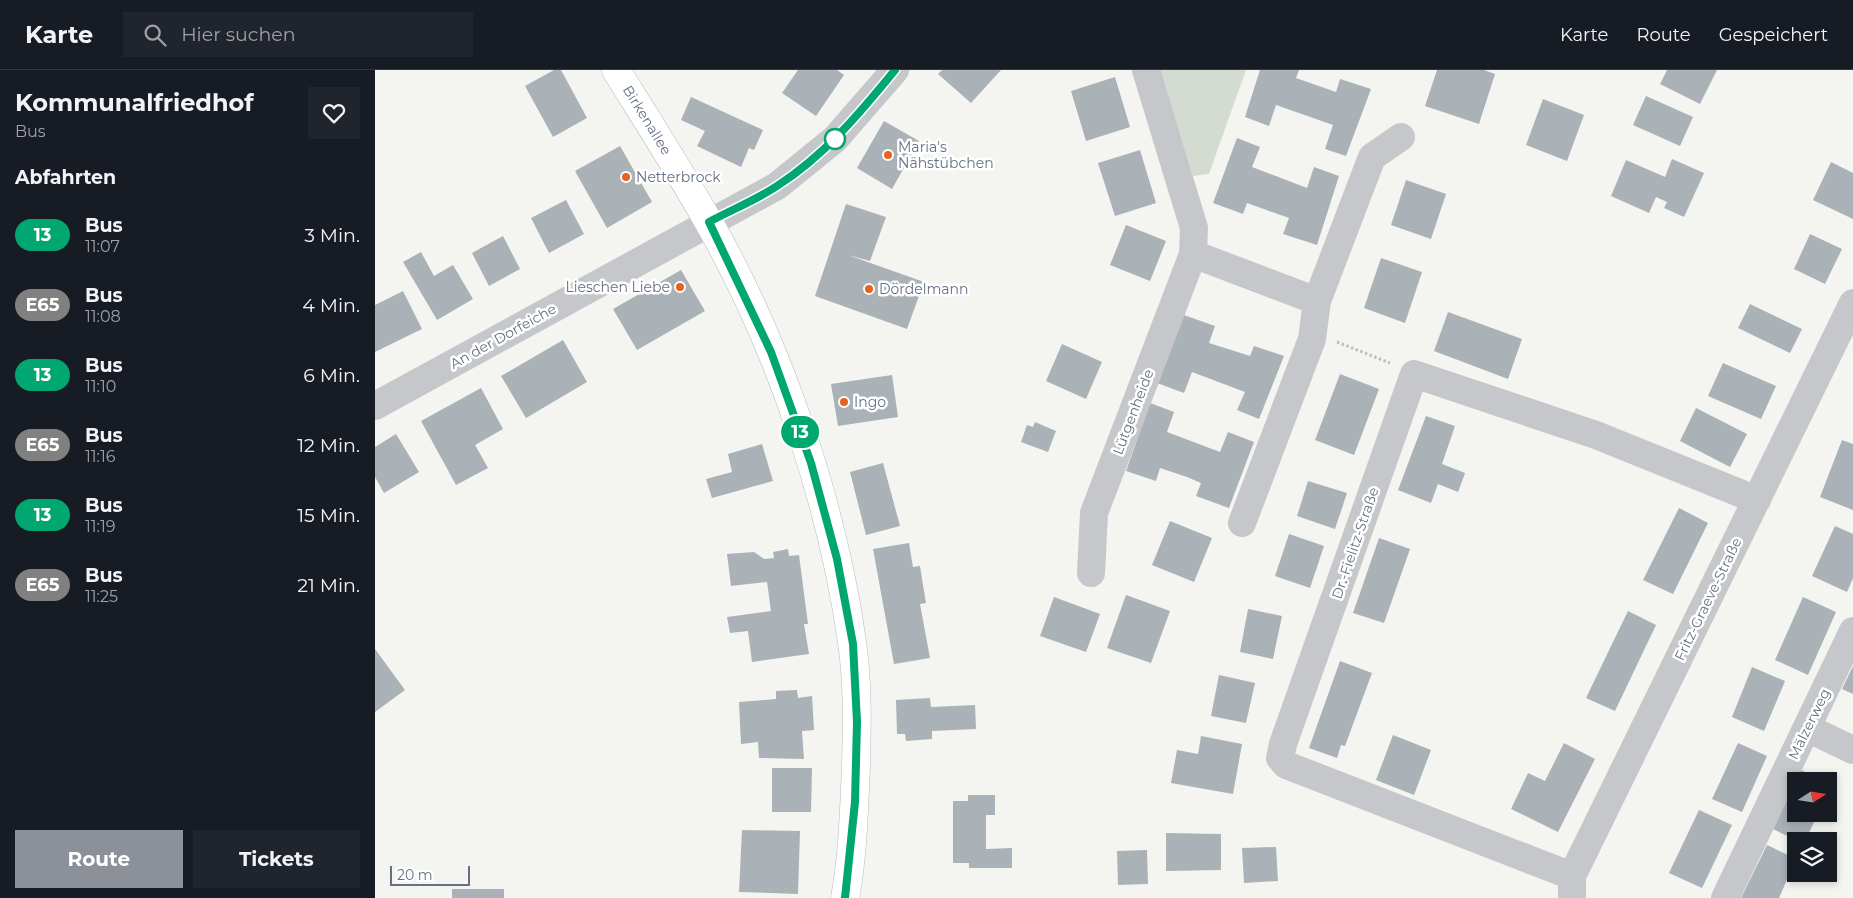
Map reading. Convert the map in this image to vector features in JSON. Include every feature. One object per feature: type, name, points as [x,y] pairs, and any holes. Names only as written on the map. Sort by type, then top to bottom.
[{"type":"main road","name":"Birkenallee","points":[[616,70],[709,222],[771,352],[811,463],[837,559],[853,644],[857,722],[855,802],[845,898]]},
{"type":"street","name":"An der Dorfeiche","points":[[375,406],[777,186],[825,148],[861,111],[895,70]]},
{"type":"street","name":"Lütgenheide","points":[[1091,574],[1093,514],[1193,254],[1194,228],[1146,70]]},
{"type":"street","points":[[1242,523],[1314,332],[1317,301],[1372,157],[1401,136]]},
{"type":"street","points":[[1193,254],[1317,301]]},
{"type":"street","name":"Fritz-Graeve-Straße","points":[[1572,887],[1853,303]]},
{"type":"street","points":[[1414,374],[1596,435],[1757,500]]},
{"type":"street","name":"Dr.-Fielitz-Straße","points":[[1414,374],[1279,758],[1286,765],[1572,887]]},
{"type":"street","name":"Mälzerweg","points":[[1725,898],[1853,631]]},
{"type":"street","points":[[1807,728],[1853,750]]},
{"type":"path","points":[[1314,332],[1414,374]]},
{"type":"shaded area","points":[[1160,70],[1246,70],[1209,174],[1193,176]]},
{"type":"building","points":[[554,70],[561,70],[587,118],[553,137],[525,86]]},
{"type":"building","points":[[798,70],[837,70],[844,75],[816,116],[782,93]]},
{"type":"building","points":[[942,70],[1001,70],[971,103],[938,74]]},
{"type":"building","points":[[1260,70],[1299,70],[1296,78],[1336,92],[1340,79],[1371,89],[1346,156],[1325,149],[1333,125],[1276,105],[1269,126],[1245,117]]},
{"type":"building","points":[[1437,70],[1484,70],[1495,74],[1479,124],[1425,106]]},
{"type":"building","points":[[1667,70],[1717,70],[1700,104],[1660,84]]},
{"type":"building","points":[[1115,77],[1130,127],[1086,141],[1071,91]]},
{"type":"building","points":[[1646,96],[1693,117],[1680,146],[1633,125]]},
{"type":"building","points":[[691,97],[763,130],[754,150],[749,148],[741,167],[697,146],[705,131],[681,120]]},
{"type":"building","points":[[1543,99],[1584,115],[1567,161],[1526,145]]},
{"type":"building","name":"Maria's Nähstübchen","points":[[884,121],[919,141],[892,189],[857,168]]},
{"type":"building","points":[[1237,138],[1260,147],[1252,167],[1307,188],[1314,167],[1339,176],[1317,245],[1283,234],[1289,218],[1247,203],[1243,214],[1213,203]]},
{"type":"building","points":[[620,146],[652,202],[607,228],[575,171]]},
{"type":"building","points":[[1140,150],[1156,203],[1115,216],[1098,163]]},
{"type":"building","points":[[1672,159],[1704,173],[1684,217],[1664,208],[1667,202],[1656,197],[1649,213],[1611,196],[1626,160],[1665,177]]},
{"type":"building","points":[[1831,162],[1853,173],[1853,219],[1813,200]]},
{"type":"building","points":[[1406,180],[1446,194],[1431,239],[1391,225]]},
{"type":"building","points":[[566,200],[584,234],[549,253],[531,218]]},
{"type":"building","name":"Dördelmann","points":[[846,204],[886,217],[870,261],[848,255],[924,282],[907,329],[815,296]]},
{"type":"building","points":[[1126,225],[1166,241],[1150,281],[1110,265]]},
{"type":"building","points":[[1810,234],[1842,249],[1825,284],[1794,269]]},
{"type":"building","points":[[503,236],[520,269],[489,286],[472,253]]},
{"type":"building","points":[[421,252],[434,276],[453,265],[473,299],[437,320],[403,262]]},
{"type":"building","points":[[1381,258],[1422,272],[1405,323],[1364,308]]},
{"type":"building","points":[[681,270],[705,311],[637,350],[613,309]]},
{"type":"building","points":[[403,291],[422,329],[375,352],[375,305]]},
{"type":"building","points":[[1750,304],[1802,329],[1790,353],[1738,328]]},
{"type":"building","points":[[1448,312],[1522,339],[1508,379],[1434,351]]},
{"type":"building","points":[[1181,314],[1215,326],[1209,343],[1250,356],[1254,346],[1284,356],[1259,419],[1237,410],[1245,392],[1192,372],[1184,393],[1157,383]]},
{"type":"building","points":[[563,340],[587,382],[526,418],[501,376]]},
{"type":"building","points":[[1062,344],[1102,362],[1086,399],[1046,381]]},
{"type":"building","points":[[1723,363],[1776,386],[1761,419],[1708,396]]},
{"type":"building","points":[[1340,374],[1379,389],[1354,455],[1315,440]]},
{"type":"building","points":[[892,375],[898,417],[838,426],[831,384]]},
{"type":"building","points":[[481,388],[503,429],[475,445],[488,468],[456,485],[421,421]]},
{"type":"building","points":[[1150,403],[1174,412],[1167,432],[1220,452],[1228,432],[1254,442],[1229,508],[1196,496],[1201,483],[1187,477],[1160,468],[1156,481],[1126,471]]},
{"type":"building","points":[[1696,408],[1747,434],[1730,467],[1680,441]]},
{"type":"building","points":[[1426,416],[1455,426],[1442,464],[1465,473],[1458,492],[1438,484],[1431,503],[1398,490]]},
{"type":"building","points":[[1035,422],[1056,431],[1048,452],[1021,442],[1027,425],[1033,427]]},
{"type":"building","points":[[396,434],[419,472],[384,493],[375,477],[375,447]]},
{"type":"building","points":[[1842,440],[1853,444],[1853,510],[1820,497]]},
{"type":"building","points":[[762,444],[773,481],[712,498],[706,479],[732,472],[728,454]]},
{"type":"building","points":[[883,463],[900,526],[866,535],[850,472]]},
{"type":"building","points":[[1308,481],[1347,493],[1335,529],[1297,516]]},
{"type":"building","points":[[1679,508],[1708,523],[1673,594],[1643,580]]},
{"type":"building","points":[[1170,521],[1212,538],[1194,582],[1152,565]]},
{"type":"building","points":[[1835,526],[1853,534],[1853,578],[1847,592],[1812,576]]},
{"type":"building","points":[[1289,534],[1324,546],[1310,588],[1275,576]]},
{"type":"building","points":[[1379,538],[1410,549],[1384,623],[1353,613]]},
{"type":"building","points":[[909,543],[913,567],[920,566],[926,603],[920,604],[930,658],[894,664],[873,549]]},
{"type":"building","points":[[788,549],[789,556],[799,555],[808,624],[804,624],[809,654],[752,662],[748,631],[730,633],[727,617],[771,611],[767,582],[731,586],[727,554],[754,552],[764,559],[774,558],[773,552]]},
{"type":"building","points":[[1126,595],[1170,611],[1151,663],[1107,648]]},
{"type":"building","points":[[1054,597],[1100,614],[1086,652],[1040,636]]},
{"type":"building","points":[[1803,597],[1836,612],[1808,675],[1775,660]]},
{"type":"building","points":[[1248,609],[1282,616],[1273,659],[1240,652]]},
{"type":"building","points":[[1628,611],[1656,625],[1615,711],[1586,698]]},
{"type":"building","points":[[375,649],[405,690],[375,712]]},
{"type":"building","points":[[1340,661],[1372,673],[1345,746],[1341,745],[1337,758],[1309,748]]},
{"type":"building","points":[[1853,666],[1853,694],[1842,689]]},
{"type":"building","points":[[1752,667],[1785,681],[1764,731],[1732,717]]},
{"type":"building","points":[[1219,675],[1255,683],[1246,723],[1211,716]]},
{"type":"building","points":[[797,690],[798,698],[812,696],[814,730],[802,731],[804,759],[759,758],[758,742],[741,744],[739,702],[776,699],[776,691]]},
{"type":"building","points":[[930,698],[931,707],[975,705],[976,729],[932,731],[932,739],[906,741],[905,734],[897,734],[896,700]]},
{"type":"building","points":[[1393,735],[1431,750],[1414,795],[1376,780]]},
{"type":"building","points":[[1201,736],[1242,744],[1233,794],[1171,783],[1177,750],[1198,754]]},
{"type":"building","points":[[1564,743],[1595,759],[1558,832],[1511,809],[1528,773],[1545,781]]},
{"type":"building","points":[[1738,743],[1767,756],[1742,812],[1712,799]]},
{"type":"building","points":[[772,768],[812,768],[811,812],[772,812]]},
{"type":"building","points":[[968,795],[995,795],[995,815],[986,815],[986,849],[1012,848],[1012,868],[969,868],[969,863],[953,863],[953,801],[968,801]]},
{"type":"building","points":[[1787,800],[1787,822],[1814,822],[1809,832],[1787,832],[1787,836],[1773,829]]},
{"type":"building","points":[[1699,810],[1732,825],[1702,888],[1669,873]]},
{"type":"building","points":[[742,830],[800,831],[798,894],[739,892]]},
{"type":"building","points":[[1166,833],[1221,834],[1221,870],[1166,871]]},
{"type":"building","points":[[1767,845],[1787,855],[1787,880],[1779,898],[1741,898]]},
{"type":"building","points":[[1276,847],[1278,881],[1244,883],[1242,848]]},
{"type":"building","points":[[1147,850],[1148,884],[1118,885],[1117,851]]},
{"type":"building","points":[[452,889],[504,889],[504,898],[452,898]]},
{"type":"bus line","name":"13","points":[[845,898],[855,802],[857,722],[853,644],[837,559],[811,463],[771,352],[709,222],[777,186],[803,167],[835,139],[895,70]]},
{"type":"place","name":"Maria's Nähstübchen","points":[[888,155]]},
{"type":"place","name":"Netterbrock","points":[[626,177]]},
{"type":"place","name":"Lieschen Liebe","points":[[680,287]]},
{"type":"place","name":"Dördelmann","points":[[869,289]]},
{"type":"place","name":"Ingo","points":[[844,402]]}]
